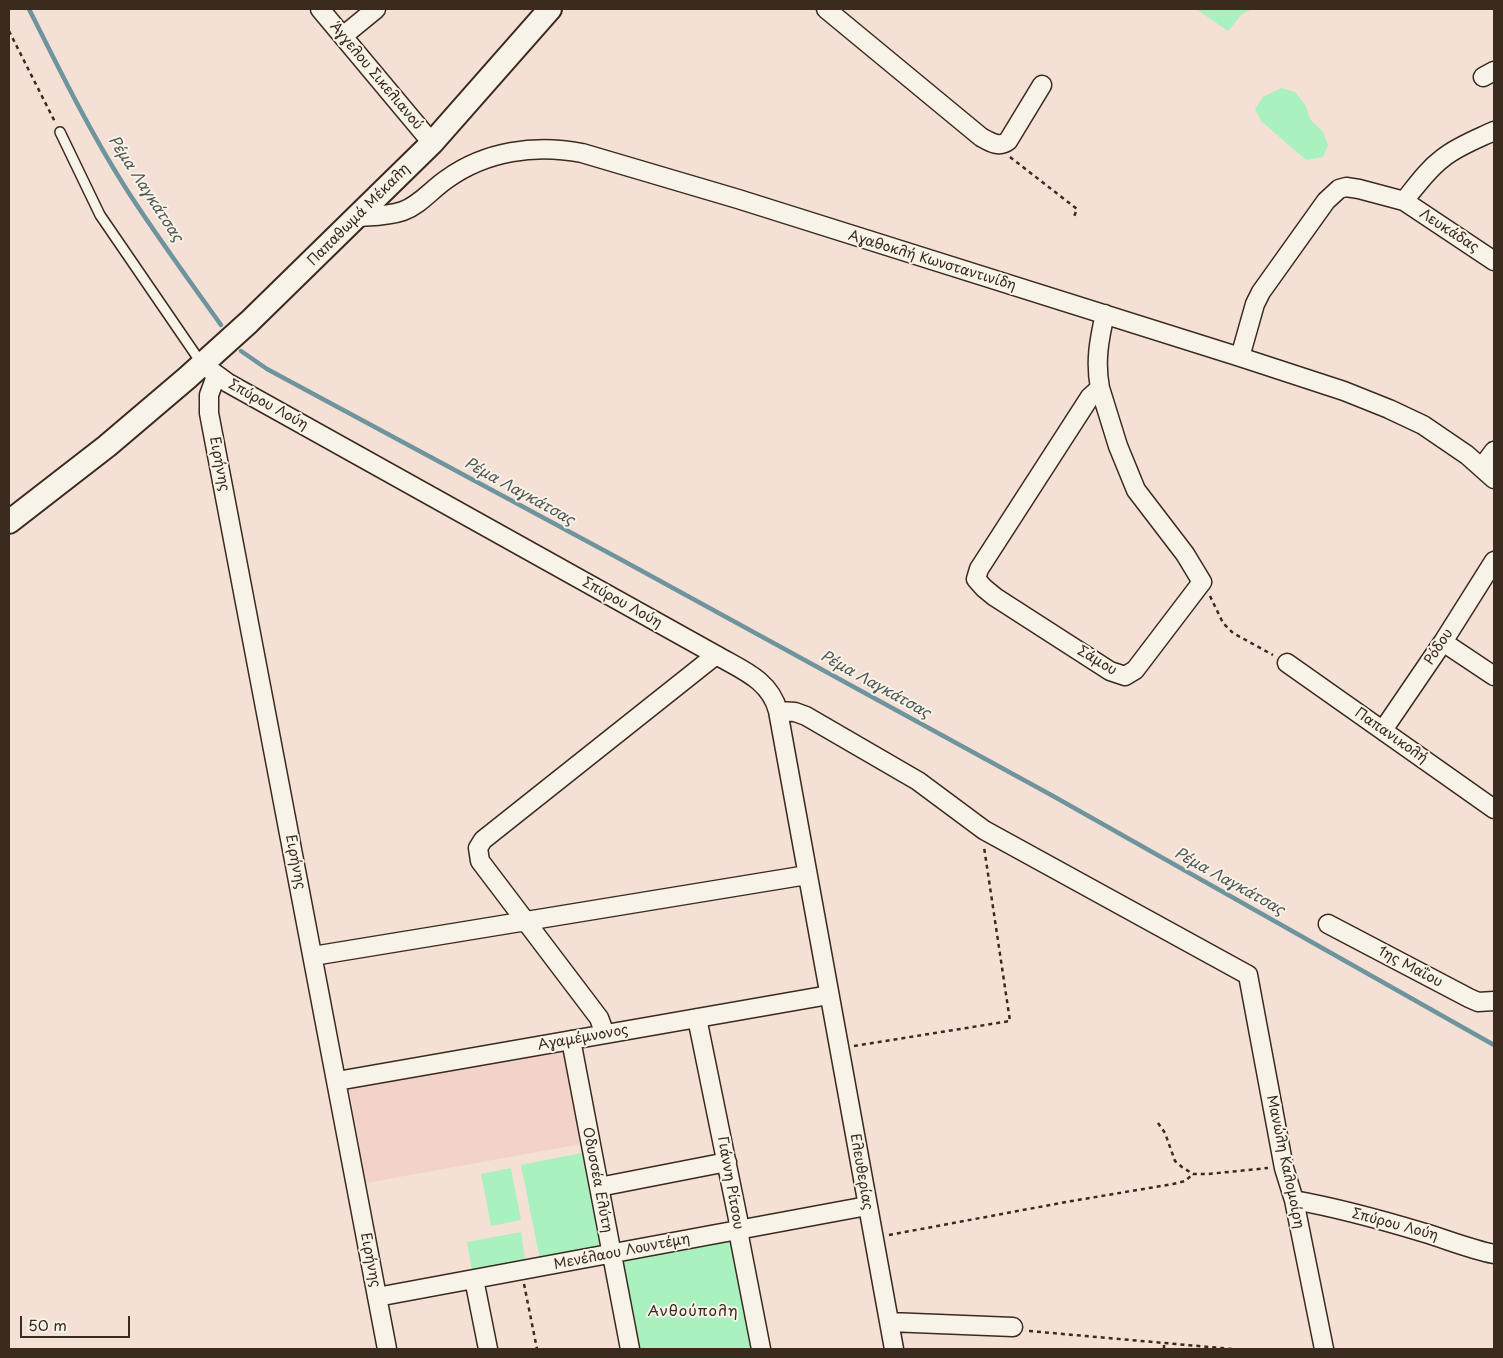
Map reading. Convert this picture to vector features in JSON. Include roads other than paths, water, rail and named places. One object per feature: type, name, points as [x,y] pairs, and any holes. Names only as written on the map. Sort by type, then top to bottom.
[{"type":"street","name":"Άγγελου Σικελιανού","points":[[320,9],[432,143]]},
{"type":"street","points":[[343,36],[376,9]]},
{"type":"street","name":"Παπαθωμά Μέκαλη","points":[[9,522],[107,446],[152,407],[209,370],[249,322],[432,143],[550,9]]},
{"type":"street","points":[[826,9],[981,138],[991,143],[1000,144],[1008,141],[1042,85]]},
{"type":"street","points":[[1404,201],[1422,178],[1441,159],[1494,131]]},
{"type":"street","name":"Αγαθοκλή Κωνσταντινίδη","points":[[358,217],[405,210],[448,178],[476,163],[497,155],[528,149],[565,150],[603,158],[1344,391],[1389,409],[1441,436],[1467,454],[1488,473]]},
{"type":"street","name":"Λευκάδας","points":[[1240,357],[1255,304],[1261,292],[1334,192],[1342,188],[1351,188],[1404,201],[1494,261]]},
{"type":"street","points":[[1100,388],[1097,354],[1104,314]]},
{"type":"street","name":"Σπύρου Λούη","points":[[209,370],[716,655],[763,684],[774,697],[778,711],[829,995]]},
{"type":"street","name":"Ειρήνης","points":[[209,370],[210,413],[387,1349]]},
{"type":"street","name":"Σάμου","points":[[1100,388],[1118,446],[1136,490],[1185,554],[1202,582],[1135,670],[1128,675],[1122,676],[1110,671],[995,597],[976,579],[979,570],[1090,397],[1100,388]]},
{"type":"street","points":[[1488,473],[1494,451]]},
{"type":"street","name":"Ρόδου","points":[[1382,730],[1443,642],[1494,561]]},
{"type":"street","points":[[1443,642],[1494,676]]},
{"type":"street","points":[[605,1034],[598,1018],[527,921],[480,861],[477,852],[479,844],[716,655]]},
{"type":"street","name":"Παπανικολή","points":[[1287,663],[1382,730],[1492,802]]},
{"type":"street","name":"Μανώλη Καλομοίρη","points":[[778,711],[801,714],[841,736],[918,782],[984,830],[1248,975],[1284,1168],[1294,1200],[1324,1349]]},
{"type":"street","points":[[313,956],[807,875]]},
{"type":"street","name":"1ης Μαΐου","points":[[1328,924],[1469,998],[1478,1002],[1494,1001]]},
{"type":"street","name":"Αγαμέμνονoς","points":[[337,1081],[829,995]]},
{"type":"street","name":"Ελευθερίας","points":[[829,995],[894,1349]]},
{"type":"street","name":"Γιάννη Ρίτσου","points":[[697,1018],[727,1162],[761,1349]]},
{"type":"street","name":"Οδυσσέα Ελύτη","points":[[571,1040],[630,1349]]},
{"type":"street","points":[[599,1188],[727,1162]]},
{"type":"street","name":"Σπύρου Λούη","points":[[1294,1200],[1395,1224],[1494,1254]]},
{"type":"street","name":"Μενέλαου Λουντέμη","points":[[377,1297],[867,1206]]},
{"type":"street","points":[[474,1279],[488,1349]]},
{"type":"street","points":[[889,1322],[1013,1327]]},
{"type":"lane","points":[[60,132],[100,215],[209,370]]},
{"type":"waterway","name":"Ρέμα Λαγκάτσας","points":[[29,9],[99,144],[125,187],[221,325]]},
{"type":"waterway","name":"Ρέμα Λαγκάτσας","points":[[241,351],[267,369],[620,559],[1053,796],[1494,1045]]},
{"type":"district","name":"Ανθούπολη","points":[[693,1312]]}]
